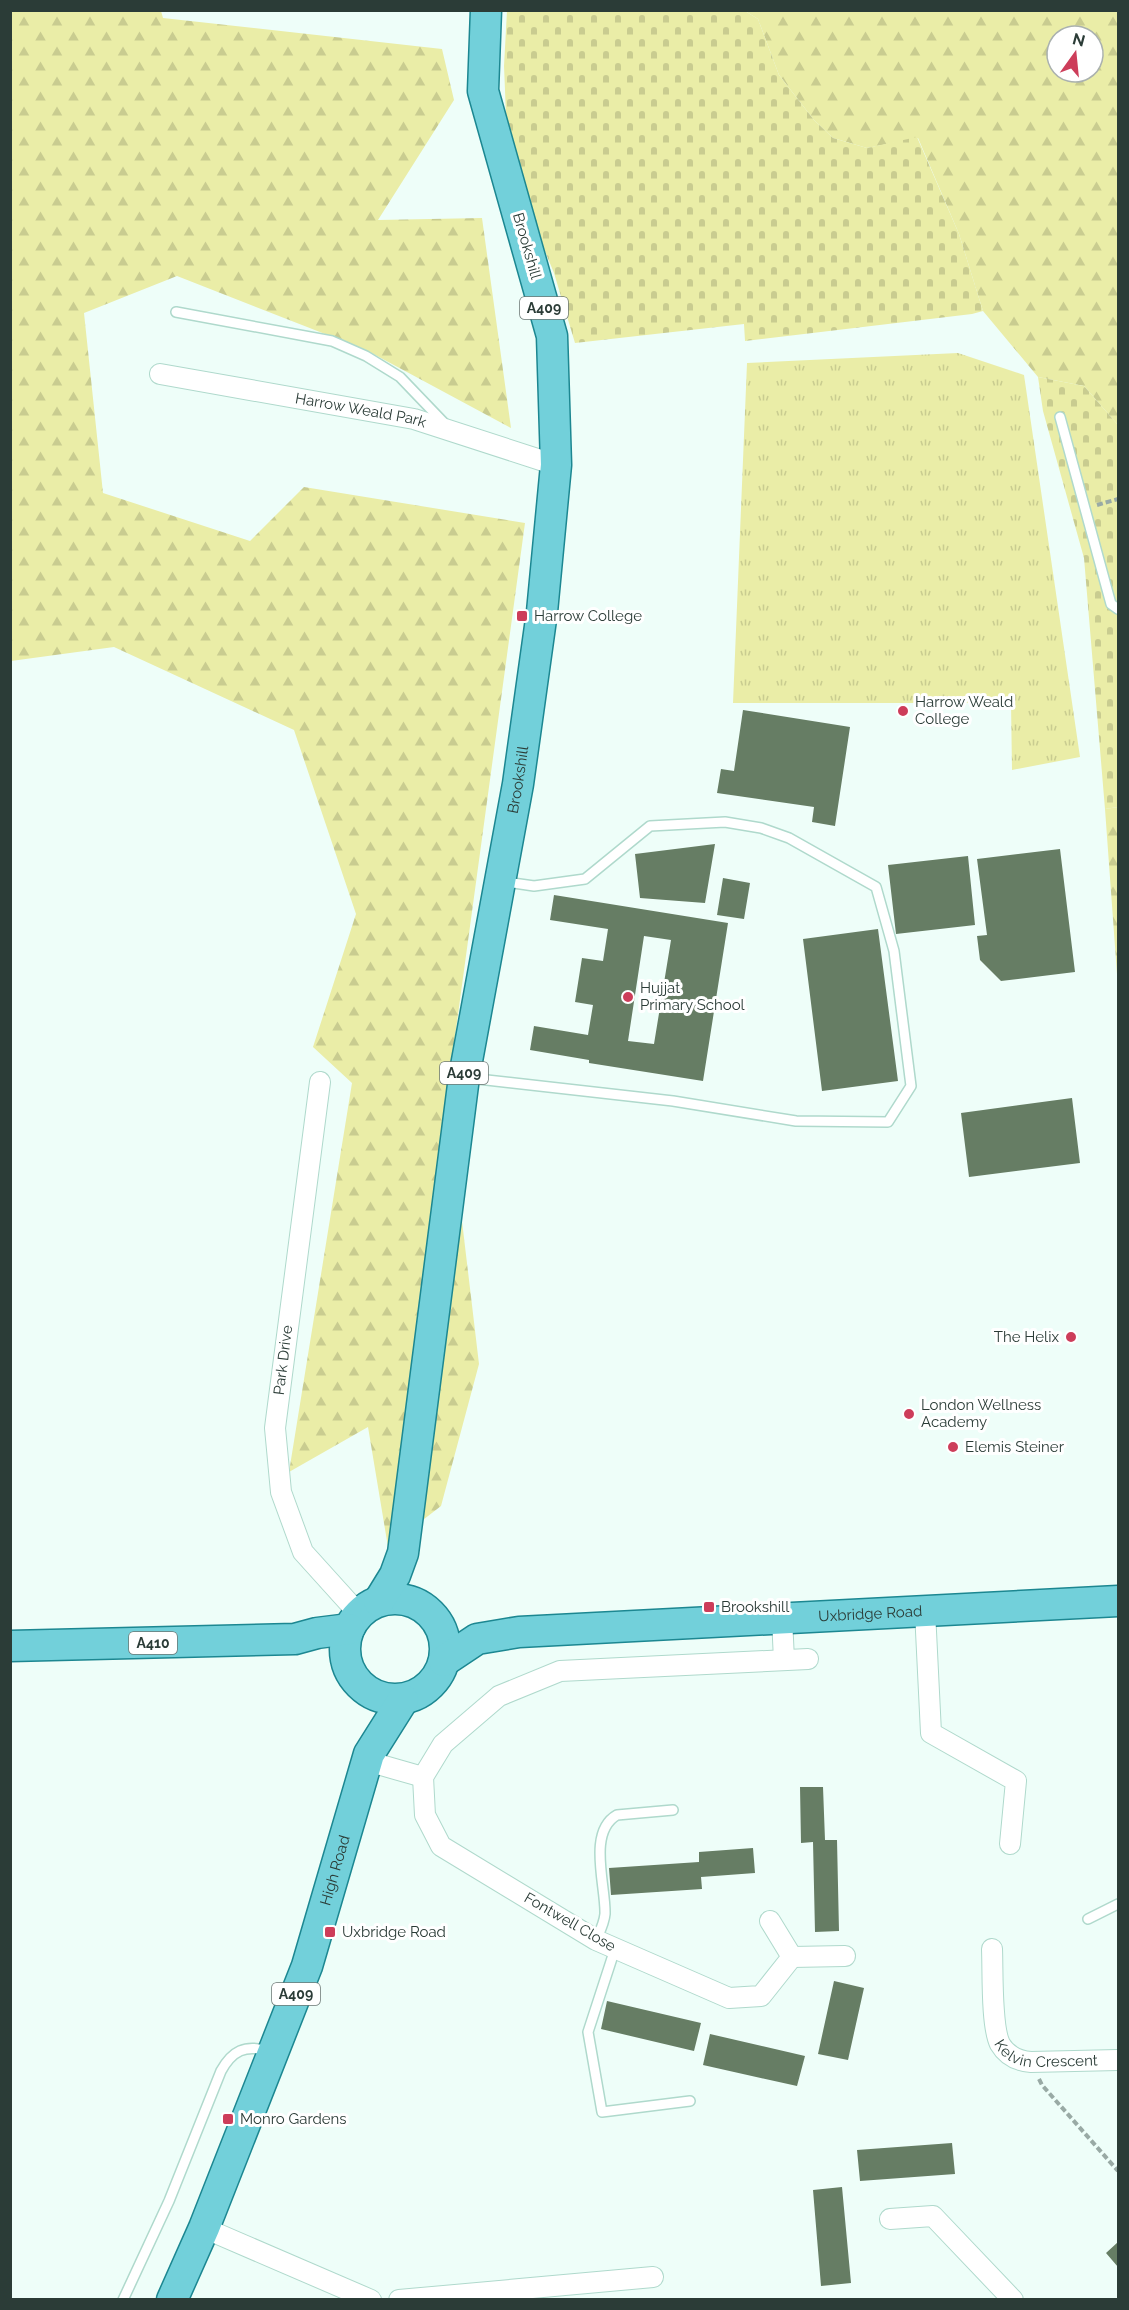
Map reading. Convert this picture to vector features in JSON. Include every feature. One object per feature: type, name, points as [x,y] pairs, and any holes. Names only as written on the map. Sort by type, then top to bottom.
[{"type":"main road","name":"Brookshill","points":[[414,1603],[404,1577],[403,1553],[464,1077],[518,784],[542,612],[556,465],[552,336],[483,91],[486,10]]},
{"type":"main road","name":"Brookshill","points":[[362,1614],[395,1575],[403,1553]]},
{"type":"main road","points":[[397,1599],[414,1603],[429,1612],[440,1626],[446,1647],[443,1668],[434,1683],[420,1694],[403,1700],[386,1698],[365,1690],[353,1678],[346,1661],[344,1645],[362,1614],[397,1599]]},
{"type":"main road","name":"Uxbridge Road","points":[[444,1661],[477,1639],[562,1628],[1119,1601]]},
{"type":"main road","name":"A410","points":[[10,1646],[295,1639],[317,1633],[362,1614]]},
{"type":"main road","name":"Uxbridge Road","points":[[440,1626],[477,1639]]},
{"type":"main road","name":"A410","points":[[295,1639],[346,1661]]},
{"type":"main road","name":"High Road","points":[[365,1690],[368,1757]]},
{"type":"main road","name":"High Road","points":[[172,2300],[204,2228],[307,1966],[368,1757],[403,1700]]},
{"type":"street","name":"Harrow Weald Park","points":[[160,374],[414,419],[556,465]]},
{"type":"street","name":"Park Drive","points":[[320,1082],[274,1428],[281,1492],[303,1552],[362,1614]]},
{"type":"street","points":[[925,1611],[931,1733],[1016,1781],[1010,1844]]},
{"type":"street","points":[[782,1618],[784,1660]]},
{"type":"street","points":[[368,1757],[423,1777],[443,1744],[499,1696],[560,1671],[808,1659]]},
{"type":"street","name":"Fontwell Close","points":[[423,1777],[425,1815],[441,1846],[596,1941],[729,1998],[761,1996],[792,1957]]},
{"type":"street","points":[[771,1921],[792,1957],[845,1956]]},
{"type":"street","name":"Kelvin Crescent","points":[[992,1949],[997,2036],[1006,2052],[1022,2061],[1031,2062],[1119,2060]]},
{"type":"street","points":[[890,2220],[933,2216],[1013,2300]]},
{"type":"street","points":[[204,2228],[371,2300]]},
{"type":"street","points":[[399,2300],[653,2277]]},
{"type":"lane","points":[[176,312],[332,341],[358,352],[400,377],[452,431]]},
{"type":"lane","points":[[1060,417],[1111,604],[1119,609]]},
{"type":"lane","points":[[464,1077],[674,1101],[796,1121],[888,1122],[911,1086],[894,951],[876,887],[789,838],[761,828],[725,822],[650,826],[585,879],[534,886],[500,881]]},
{"type":"lane","points":[[596,1941],[604,1924],[600,1851],[606,1826],[616,1815],[673,1810]]},
{"type":"lane","points":[[1088,1919],[1119,1904]]},
{"type":"lane","points":[[615,1948],[588,2032],[602,2112],[690,2101]]},
{"type":"lane","points":[[123,2300],[169,2201],[227,2060],[233,2054],[248,2047],[256,2047],[273,2053]]},
{"type":"path","points":[[1085,508],[1119,499]]},
{"type":"path","points":[[1031,2062],[1042,2085],[1119,2171]]},
{"type":"green space","points":[[10,11],[161,11],[163,18],[442,49],[454,100],[378,220],[482,218],[511,428],[366,350],[177,276],[84,313],[103,493],[250,541],[304,487],[525,523],[447,1095],[479,1364],[441,1506],[388,1547],[368,1427],[289,1472],[352,1083],[313,1047],[356,914],[294,730],[114,647],[11,661]]},
{"type":"green space","points":[[507,11],[745,11],[758,19],[779,75],[814,120],[833,138],[867,148],[917,137],[959,234],[983,311],[745,341],[744,324],[575,343],[554,273],[518,186],[507,139],[504,66]]},
{"type":"green space","points":[[745,11],[1118,11],[1118,425],[1084,386],[1038,377],[983,311],[959,234],[918,138],[867,148],[833,138],[814,120],[779,75],[758,19]]},
{"type":"green space","points":[[958,353],[1024,375],[1080,757],[1012,770],[1011,703],[733,703],[747,363]]},
{"type":"green space","points":[[1038,377],[1084,386],[1118,425],[1118,807],[1105,809],[1084,558],[1043,411]]},
{"type":"green space","points":[[1118,807],[1118,988],[1105,809]]},
{"type":"building","points":[[743,710],[850,727],[835,826],[812,822],[814,807],[717,793],[721,769],[734,771]]},
{"type":"building","points":[[715,844],[705,903],[640,898],[635,854]]},
{"type":"building","points":[[1060,849],[1075,972],[1001,981],[980,960],[977,936],[987,935],[977,859]]},
{"type":"building","points":[[968,856],[975,925],[896,934],[888,865]]},
{"type":"building","points":[[723,878],[750,883],[744,919],[717,915]]},
{"type":"building","points":[[554,895],[728,923],[703,1081],[589,1063],[589,1060],[530,1050],[534,1026],[588,1035],[593,1005],[575,1002],[582,958],[603,961],[608,929],[550,920]],"holes":[[[644,936],[671,940],[654,1044],[628,1041]]]},
{"type":"building","points":[[878,929],[898,1081],[822,1091],[803,939]]},
{"type":"building","points":[[1072,1098],[1080,1163],[969,1177],[961,1113]]},
{"type":"building","points":[[800,1787],[823,1787],[825,1840],[837,1840],[839,1931],[815,1932],[813,1842],[801,1843]]},
{"type":"building","points":[[753,1848],[755,1873],[701,1877],[702,1889],[611,1895],[609,1868],[699,1862],[699,1852]]},
{"type":"building","points":[[834,1981],[864,1988],[848,2060],[818,2054]]},
{"type":"building","points":[[607,2001],[701,2023],[694,2051],[601,2029]]},
{"type":"building","points":[[710,2034],[805,2056],[797,2086],[703,2065]]},
{"type":"building","points":[[952,2143],[955,2174],[860,2181],[857,2150]]},
{"type":"building","points":[[842,2187],[851,2283],[821,2286],[813,2190]]},
{"type":"building","points":[[1118,2242],[1118,2267],[1106,2253]]},
{"type":"place","name":"Harrow College","points":[[522,616]]},
{"type":"place","name":"Harrow Weald College","points":[[903,711]]},
{"type":"place","name":"Hujjat Primary School","points":[[628,997]]},
{"type":"place","name":"The Helix","points":[[1071,1337]]},
{"type":"place","name":"London Wellness Academy","points":[[909,1414]]},
{"type":"place","name":"Elemis Steiner","points":[[953,1447]]},
{"type":"place","name":"Brookshill","points":[[709,1607]]},
{"type":"place","name":"Uxbridge Road","points":[[330,1932]]},
{"type":"place","name":"Monro Gardens","points":[[228,2119]]}]
